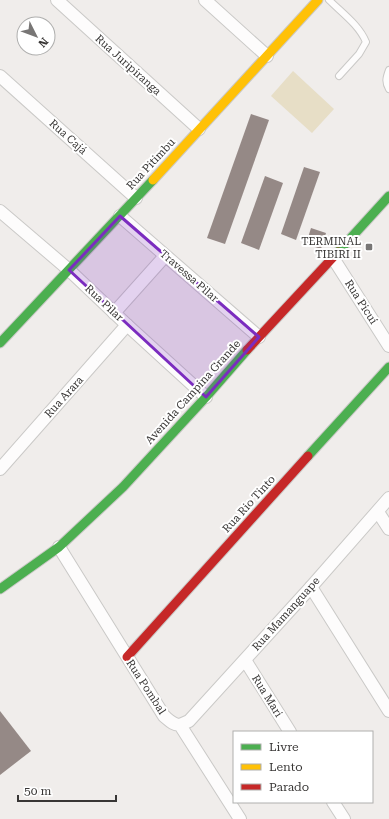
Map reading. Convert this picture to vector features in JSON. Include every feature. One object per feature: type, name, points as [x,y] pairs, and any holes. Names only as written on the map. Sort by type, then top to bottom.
[{"type":"street","name":"Rua Juripiranga","points":[[57,0],[199,129]]},
{"type":"street","points":[[205,0],[267,56]]},
{"type":"street","name":"Rua Pitimbu","points":[[0,343],[120,216],[318,0]]},
{"type":"street","name":"Rua Cajá","points":[[0,76],[136,198]]},
{"type":"street","name":"Avenida Campina Grande","points":[[0,589],[59,547],[123,487],[389,196]]},
{"type":"street","name":"Rua Pilar","points":[[0,211],[69,270],[206,397]]},
{"type":"street","name":"Travessa Pilar","points":[[120,216],[259,337]]},
{"type":"street","points":[[114,313],[165,256]]},
{"type":"street","name":"Rua Picuí","points":[[333,258],[389,346]]},
{"type":"street","name":"Rua Arara","points":[[0,469],[128,325]]},
{"type":"street","name":"Rua Rio Tinto","points":[[127,657],[389,367]]},
{"type":"street","name":"Rua Mamanguape","points":[[180,725],[189,721],[311,587],[389,498]]},
{"type":"street","points":[[378,512],[389,529]]},
{"type":"street","name":"Rua Pombal","points":[[59,547],[164,716],[176,725],[180,725],[240,819]]},
{"type":"street","points":[[311,587],[389,711]]},
{"type":"street","name":"Rua Mari","points":[[245,660],[289,731]]},
{"type":"street","points":[[334,803],[344,819]]},
{"type":"lane","points":[[329,0],[358,28],[366,42],[359,54],[339,76]]},
{"type":"lane","points":[[389,70],[386,84],[389,89]]},
{"type":"highlighted area","points":[[120,216],[259,337],[206,397],[69,270]]},
{"type":"shaded area","points":[[293,71],[334,109],[312,133],[271,96]]},
{"type":"building","points":[[251,114],[269,120],[225,244],[207,238]]},
{"type":"building","points":[[304,167],[320,172],[296,240],[281,234]]},
{"type":"building","points":[[265,176],[283,183],[259,250],[241,243]]},
{"type":"building","points":[[311,228],[326,233],[321,249],[306,244]]},
{"type":"building","points":[[0,711],[31,751],[0,775]]},
{"type":"traffic: fast","points":[[0,343],[153,180]]},
{"type":"traffic: fast","points":[[338,252],[389,196]]},
{"type":"traffic: fast","points":[[0,589],[59,547],[123,487],[247,350]]},
{"type":"traffic: fast","points":[[308,456],[389,367]]},
{"type":"traffic: slow","points":[[153,180],[318,0]]},
{"type":"traffic: jam","points":[[247,350],[338,252]]},
{"type":"traffic: jam","points":[[127,657],[308,456]]},
{"type":"place","name":"TERMINAL TIBIRI II","points":[[369,247]]}]
